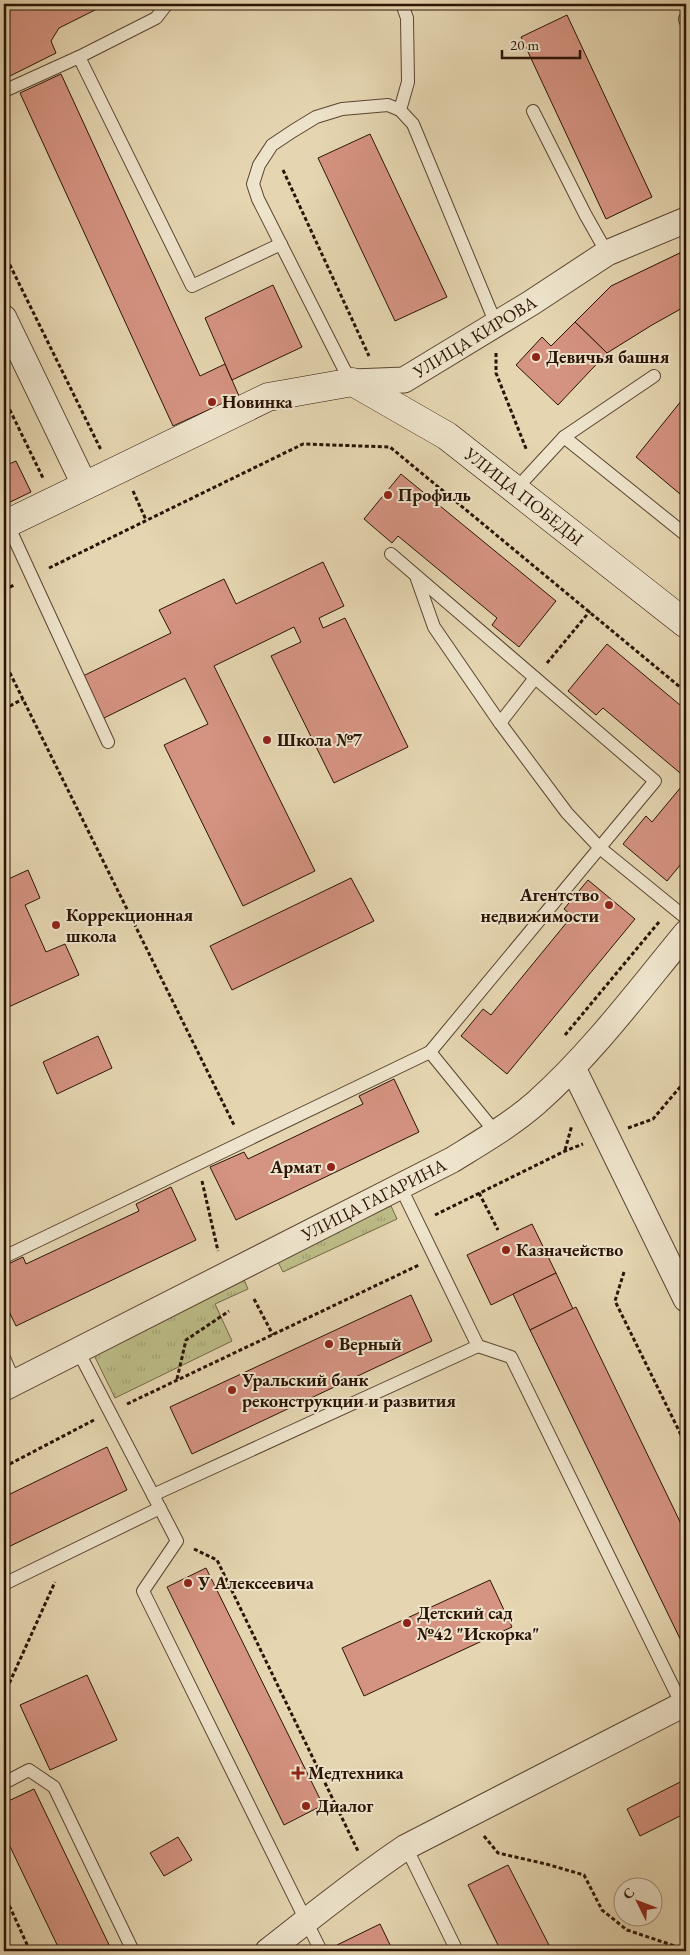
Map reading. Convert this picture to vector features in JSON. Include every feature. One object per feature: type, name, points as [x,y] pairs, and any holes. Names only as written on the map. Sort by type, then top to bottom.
[{"type":"street","name":"УЛИЦА КИРОВА","points":[[6,524],[268,397],[353,382],[404,380],[607,253],[686,220]]},
{"type":"street","points":[[4,318],[85,486]]},
{"type":"street","name":"УЛИЦА ПОБЕДЫ","points":[[353,382],[525,480],[686,624]]},
{"type":"street","name":"УЛИЦА ГАГАРИНА","points":[[9,1386],[452,1160],[496,1133],[536,1103],[573,1068],[686,933]]},
{"type":"street","points":[[573,1068],[686,1299]]},
{"type":"street","points":[[268,1951],[368,1872],[406,1847],[685,1707]]},
{"type":"lane","points":[[4,91],[79,57],[156,18],[167,4]]},
{"type":"lane","points":[[400,110],[408,82],[407,18],[402,4]]},
{"type":"lane","points":[[79,57],[192,286],[281,244]]},
{"type":"lane","points":[[353,382],[344,369],[258,199],[253,184],[259,165],[272,145],[316,117],[342,109],[388,105],[400,110],[413,124],[496,324]]},
{"type":"lane","points":[[534,111],[585,214],[607,253]]},
{"type":"lane","points":[[525,480],[564,437],[654,376]]},
{"type":"lane","points":[[564,437],[686,535]]},
{"type":"lane","points":[[6,524],[32,576],[108,742]]},
{"type":"lane","points":[[4,1257],[430,1052],[655,781],[392,554]]},
{"type":"lane","points":[[417,576],[434,627],[500,723],[567,813],[600,848],[686,918]]},
{"type":"lane","points":[[500,723],[535,678]]},
{"type":"lane","points":[[430,1052],[496,1133]]},
{"type":"lane","points":[[400,1186],[478,1346]]},
{"type":"lane","points":[[153,1496],[478,1346],[511,1357],[685,1707]]},
{"type":"lane","points":[[78,1351],[177,1541],[143,1591],[320,1951]]},
{"type":"lane","points":[[4,1358],[9,1386]]},
{"type":"lane","points":[[4,1584],[160,1508]]},
{"type":"lane","points":[[4,1783],[29,1770],[54,1787],[133,1951]]},
{"type":"lane","points":[[406,1847],[457,1951]]},
{"type":"path","points":[[283,170],[372,361]]},
{"type":"path","points":[[4,253],[102,452]]},
{"type":"path","points":[[496,324],[496,373],[525,480]]},
{"type":"path","points":[[4,398],[44,480]]},
{"type":"path","points":[[4,590],[302,444],[390,447],[686,692]]},
{"type":"path","points":[[535,678],[590,611]]},
{"type":"path","points":[[4,661],[242,1142]]},
{"type":"path","points":[[4,709],[23,699]]},
{"type":"path","points":[[559,1042],[672,906]]},
{"type":"path","points":[[418,1223],[565,1150],[653,1119],[686,1080]]},
{"type":"path","points":[[198,1164],[219,1257]]},
{"type":"path","points":[[479,1193],[498,1230]]},
{"type":"path","points":[[4,1467],[110,1412],[435,1258]]},
{"type":"path","points":[[624,1272],[615,1301],[686,1445]]},
{"type":"path","points":[[254,1299],[272,1335]]},
{"type":"path","points":[[177,1380],[186,1340],[229,1311]]},
{"type":"path","points":[[177,1541],[217,1560],[368,1872]]},
{"type":"path","points":[[4,1695],[68,1553]]},
{"type":"path","points":[[472,1813],[486,1841],[498,1853],[584,1875],[602,1910],[627,1930],[686,1948]]},
{"type":"path","points":[[4,1894],[30,1951]]},
{"type":"green space","points":[[391,1206],[397,1219],[283,1272],[277,1260]]},
{"type":"green space","points":[[243,1277],[248,1289],[215,1304],[232,1341],[115,1398],[91,1349]]},
{"type":"building","points":[[4,4],[107,4],[59,28],[51,41],[56,53],[4,79]]},
{"type":"building","points":[[567,15],[652,197],[606,219],[521,37]]},
{"type":"building","points":[[61,74],[200,376],[225,364],[239,396],[173,426],[20,93]]},
{"type":"building","points":[[370,134],[447,297],[395,321],[318,158]]},
{"type":"building","points":[[686,250],[686,306],[607,353],[575,322],[611,286]]},
{"type":"building","points":[[273,285],[302,347],[232,380],[205,318]]},
{"type":"building","points":[[575,322],[607,353],[558,405],[516,365],[542,337],[551,346]]},
{"type":"building","points":[[686,395],[686,499],[636,457]]},
{"type":"building","points":[[4,452],[9,464],[16,461],[31,492],[4,505]]},
{"type":"building","points":[[401,474],[556,601],[519,647],[492,625],[497,618],[398,536],[392,543],[364,519]]},
{"type":"building","points":[[323,562],[344,606],[319,618],[323,628],[345,618],[408,747],[334,783],[271,656],[301,642],[294,627],[214,666],[315,871],[243,906],[164,745],[208,724],[185,678],[102,719],[81,677],[171,633],[159,610],[224,579],[236,604]]},
{"type":"building","points":[[607,644],[686,710],[686,778],[603,708],[596,715],[568,691]]},
{"type":"building","points":[[686,781],[686,858],[667,881],[623,844],[646,816],[652,822]]},
{"type":"building","points":[[28,870],[40,898],[25,905],[46,952],[65,944],[79,975],[4,1009],[4,881]]},
{"type":"building","points":[[351,878],[374,921],[232,990],[210,946]]},
{"type":"building","points":[[588,880],[635,919],[507,1074],[461,1036],[483,1009],[491,1015],[572,916],[564,909]]},
{"type":"building","points":[[98,1036],[112,1068],[57,1094],[43,1062]]},
{"type":"building","points":[[394,1079],[419,1132],[236,1220],[210,1167],[244,1152],[248,1159],[363,1104],[359,1096]]},
{"type":"building","points":[[171,1187],[196,1240],[16,1326],[4,1301],[4,1266],[23,1257],[26,1264],[139,1211],[136,1204]]},
{"type":"building","points":[[532,1224],[556,1273],[491,1305],[467,1255]]},
{"type":"building","points":[[556,1273],[573,1309],[530,1330],[513,1294]]},
{"type":"building","points":[[411,1295],[432,1341],[192,1454],[170,1407]]},
{"type":"building","points":[[576,1307],[686,1534],[686,1651],[530,1330]]},
{"type":"building","points":[[107,1447],[127,1490],[4,1549],[4,1497]]},
{"type":"building","points":[[206,1568],[323,1805],[284,1825],[167,1587]]},
{"type":"building","points":[[490,1580],[512,1627],[364,1696],[342,1648]]},
{"type":"building","points":[[87,1675],[117,1740],[50,1770],[20,1705]]},
{"type":"building","points":[[686,1779],[686,1813],[640,1836],[627,1809]]},
{"type":"building","points":[[34,1789],[112,1951],[60,1951],[4,1834],[4,1803]]},
{"type":"building","points":[[178,1837],[192,1860],[164,1876],[150,1853]]},
{"type":"building","points":[[508,1865],[552,1951],[501,1951],[468,1885]]},
{"type":"building","points":[[380,1924],[393,1951],[340,1951],[337,1945]]},
{"type":"place","name":"Девичья башня","points":[[536,357]]},
{"type":"place","name":"Новинка","points":[[212,402]]},
{"type":"place","name":"Профиль","points":[[388,495]]},
{"type":"place","name":"Школа №7","points":[[267,740]]},
{"type":"place","name":"Агентство недвижимости","points":[[609,905]]},
{"type":"place","name":"Коррекционная школа","points":[[56,925]]},
{"type":"place","name":"Армат","points":[[331,1167]]},
{"type":"place","name":"Казначейство","points":[[506,1250]]},
{"type":"place","name":"Верный","points":[[329,1344]]},
{"type":"place","name":"Уральский банк реконструкции и развития","points":[[232,1390]]},
{"type":"place","name":"У Алексеевича","points":[[188,1583]]},
{"type":"place","name":"Детский сад №42 \"Искорка\"","points":[[407,1623]]},
{"type":"place","name":"Медтехника","points":[[298,1773]]},
{"type":"place","name":"Диалог","points":[[306,1806]]}]
